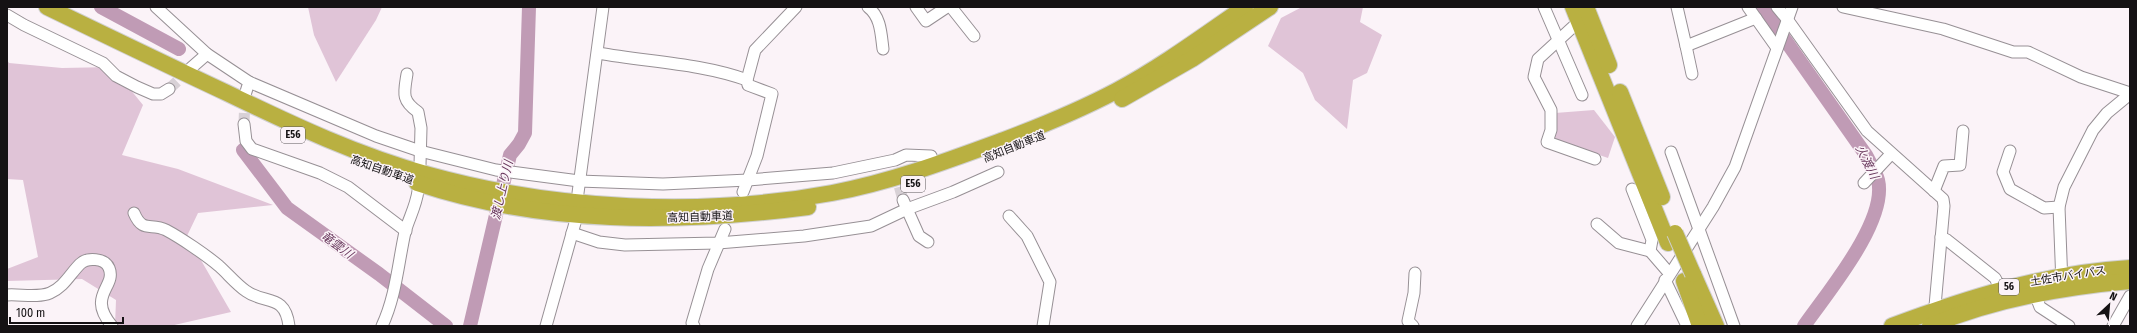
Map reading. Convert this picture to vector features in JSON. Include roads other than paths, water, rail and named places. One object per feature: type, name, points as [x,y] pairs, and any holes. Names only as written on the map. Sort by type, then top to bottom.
[{"type":"highway","name":"高知自動車道","points":[[47,7],[298,127],[359,152],[480,194],[613,218],[682,219],[735,216],[831,204],[911,184],[1026,143],[1122,100],[1192,59],[1270,7]]},
{"type":"highway","points":[[1116,91],[1232,7]]},
{"type":"highway","name":"高知自動車道","points":[[519,201],[681,207],[741,204],[831,193],[909,175],[1022,133],[1116,91],[1245,7]]},
{"type":"highway","points":[[1573,7],[1688,277],[1716,326]]},
{"type":"highway","points":[[1586,7],[1672,238]]},
{"type":"highway","name":"土佐市バイパス","points":[[1892,326],[1933,322],[2035,294],[2062,282],[2130,268]]},
{"type":"highway","points":[[1688,277],[1700,326]]},
{"type":"highway","name":"土佐市バイパス","points":[[1933,322],[2001,289],[2062,282],[2130,280]]},
{"type":"street","points":[[156,7],[207,54],[249,82],[376,136],[420,151],[496,170],[580,181],[663,184],[748,180],[833,173],[895,166],[906,155],[931,156]]},
{"type":"street","points":[[578,193],[603,7]]},
{"type":"street","points":[[743,192],[757,156],[772,94],[748,85],[747,80],[755,50],[796,7]]},
{"type":"street","points":[[916,7],[926,21],[947,7]]},
{"type":"street","points":[[951,7],[974,36]]},
{"type":"street","points":[[1544,7],[1582,94]]},
{"type":"street","points":[[1677,7],[1692,74]]},
{"type":"street","points":[[1748,7],[1778,45]]},
{"type":"street","points":[[1777,7],[1867,131],[1943,199],[1944,206],[1933,322]]},
{"type":"street","points":[[1637,326],[1699,228],[1735,167],[1792,7]]},
{"type":"street","points":[[1843,7],[1943,29],[2013,52],[2028,52],[2081,77],[2130,94]]},
{"type":"street","points":[[871,8],[880,26],[883,49]]},
{"type":"street","points":[[7,15],[102,63],[116,76],[137,88],[153,94],[161,94],[169,89]]},
{"type":"street","points":[[1686,46],[1756,18]]},
{"type":"street","points":[[1575,25],[1538,59],[1534,77],[1551,110],[1551,130],[1547,142],[1595,159]]},
{"type":"street","points":[[598,53],[704,68],[730,74],[747,80]]},
{"type":"street","points":[[191,68],[207,54]]},
{"type":"street","points":[[407,74],[404,94],[408,105],[418,112],[421,128],[420,165]]},
{"type":"street","points":[[245,95],[249,82]]},
{"type":"street","points":[[2062,282],[2059,207],[2064,187],[2093,130],[2108,113],[2130,94]]},
{"type":"street","points":[[244,124],[246,141],[252,149],[320,173],[348,187],[406,231]]},
{"type":"street","points":[[1934,191],[1944,166],[1960,165],[1963,131]]},
{"type":"street","points":[[2010,151],[2003,172],[2010,189],[2044,208],[2059,207]]},
{"type":"street","points":[[1671,152],[1734,326]]},
{"type":"street","points":[[1864,183],[1891,154]]},
{"type":"street","points":[[546,326],[574,228],[599,242],[625,245],[718,243],[804,236],[871,226],[905,204],[953,192],[998,172]]},
{"type":"street","points":[[1632,189],[1652,240],[1650,251]]},
{"type":"street","points":[[382,326],[394,294],[406,231],[416,204],[418,191]]},
{"type":"street","points":[[905,204],[919,236],[928,242]]},
{"type":"street","points":[[134,213],[138,222],[145,227],[164,229],[187,243],[218,265],[245,291],[280,304],[287,316],[288,326]]},
{"type":"street","points":[[1009,216],[1028,236],[1050,282],[1042,326]]},
{"type":"street","points":[[1597,224],[1619,243],[1650,251],[1667,277],[1687,326]]},
{"type":"street","points":[[694,326],[692,323],[708,269],[718,243],[725,230]]},
{"type":"street","points":[[1941,238],[1947,240],[1995,278],[2001,289]]},
{"type":"street","points":[[7,296],[49,294],[65,283],[81,263],[92,259],[103,261],[109,267],[111,276],[100,298],[102,311],[112,326]]},
{"type":"street","points":[[1413,326],[1408,321],[1414,293],[1415,273]]},
{"type":"street","points":[[2035,294],[2040,307],[2069,326]]},
{"type":"street","points":[[2113,326],[2130,296]]},
{"type":"waterway","name":"竜雲川","points":[[101,7],[179,49]]},
{"type":"waterway","name":"渡し上り川","points":[[470,326],[510,155],[519,144],[525,133],[529,7]]},
{"type":"waterway","name":"火渡川","points":[[1762,7],[1866,155],[1878,180],[1879,197],[1874,215],[1865,236],[1840,276],[1804,326]]},
{"type":"waterway","name":"竜雲川","points":[[243,150],[287,208],[379,274],[446,326]]},
{"type":"tunnel","points":[[169,89],[189,70]]},
{"type":"tunnel","points":[[244,124],[245,95]]},
{"type":"tunnel","points":[[895,171],[903,200]]}]
